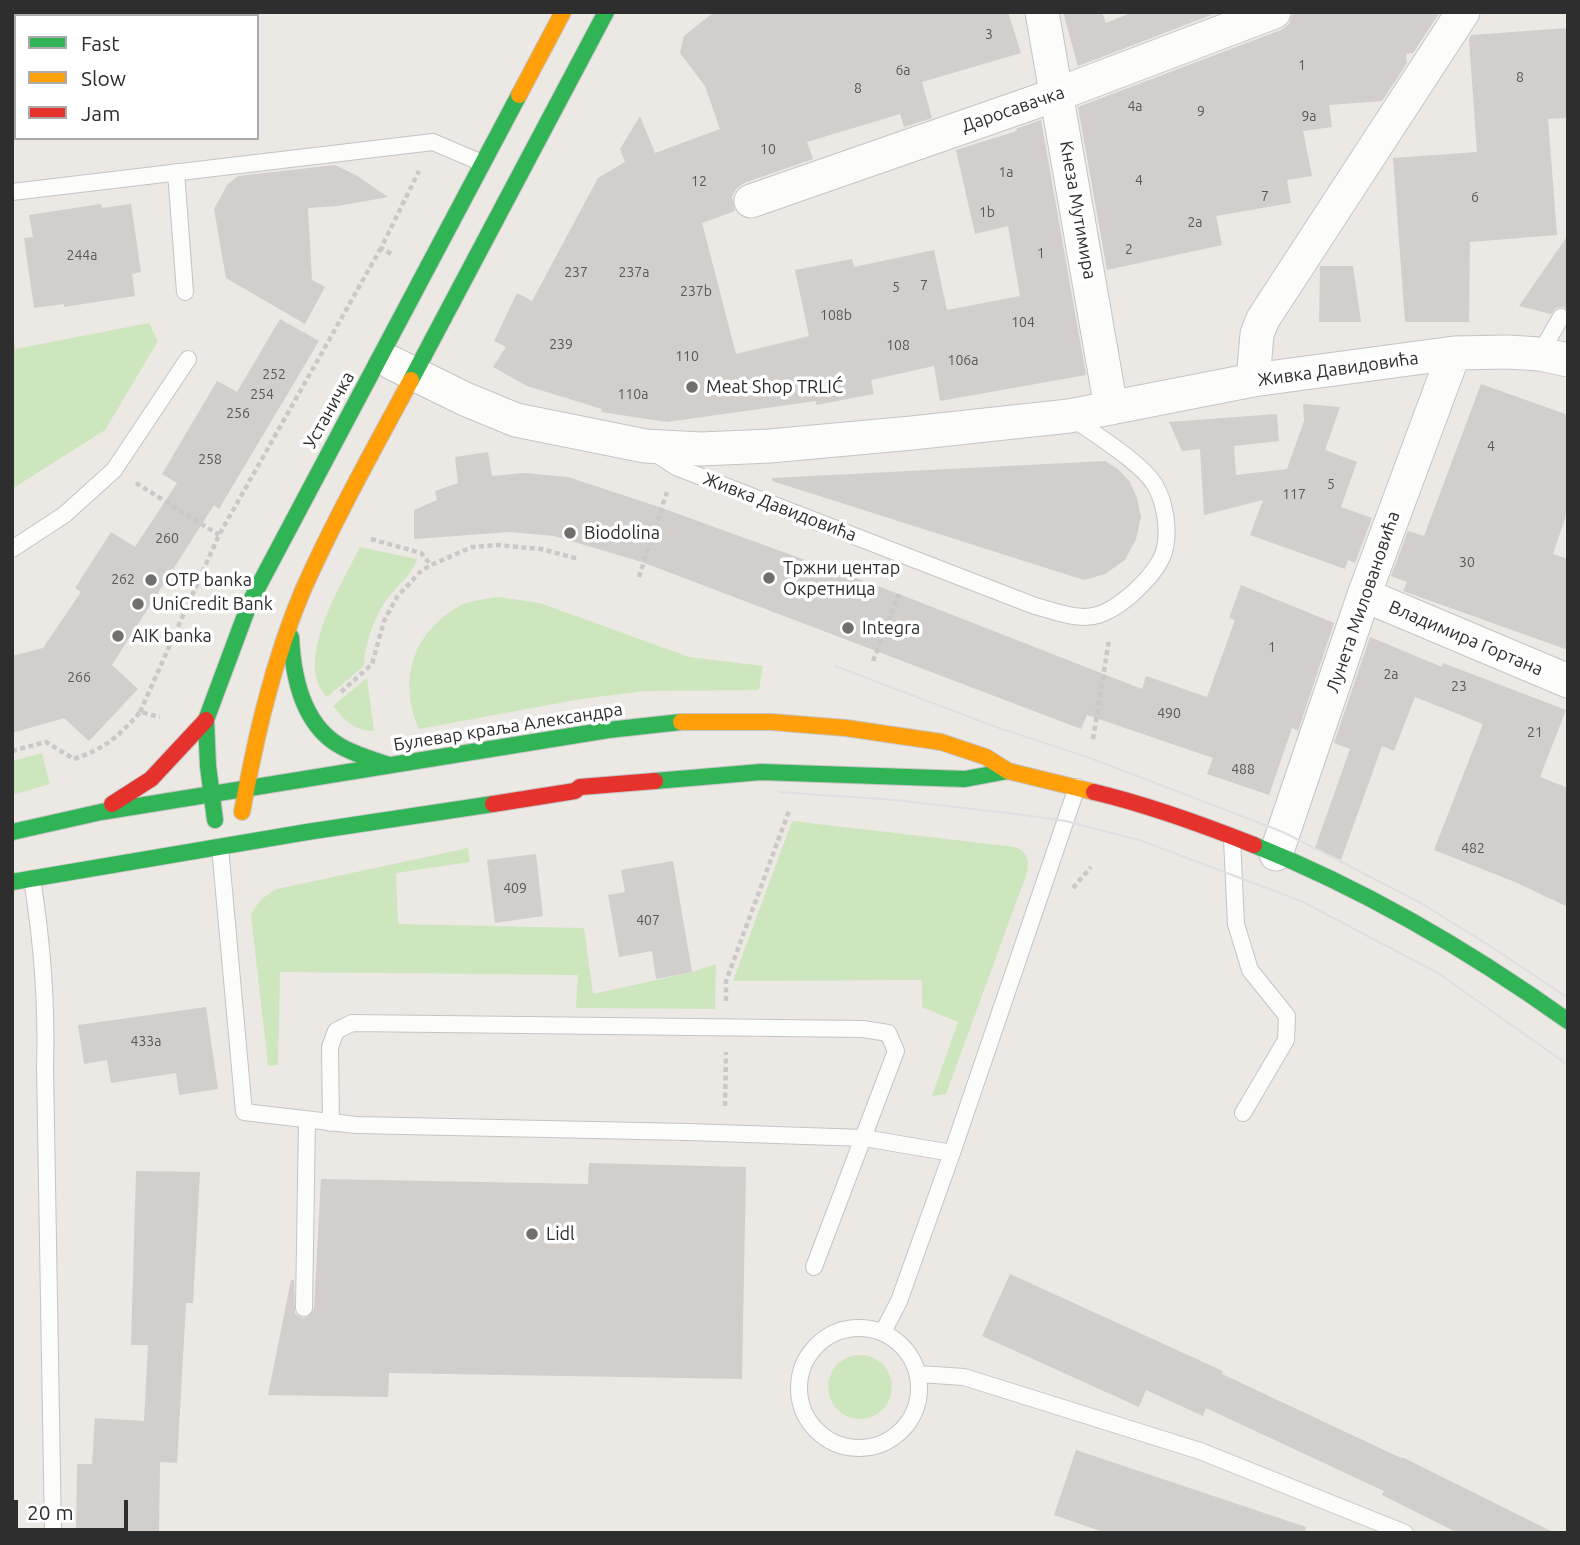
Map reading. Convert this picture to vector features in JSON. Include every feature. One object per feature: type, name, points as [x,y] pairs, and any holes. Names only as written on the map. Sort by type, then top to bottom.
[{"type":"main road","name":"Устаничка","points":[[220,847],[211,794],[206,720],[250,602],[563,12]]},
{"type":"main road","points":[[238,843],[257,730],[291,622],[321,553],[606,12]]},
{"type":"main road","points":[[291,622],[291,661],[294,677],[313,721],[338,744],[391,766]]},
{"type":"main road","points":[[101,812],[151,779],[206,720]]},
{"type":"main road","name":"Булевар краља Александра","points":[[12,832],[101,812],[518,743],[696,720],[846,728],[941,742],[976,754],[1008,771],[1133,801],[1276,854],[1362,894],[1433,932],[1522,988],[1568,1021]]},
{"type":"main road","name":"Булевар краља Александра","points":[[12,882],[238,843],[575,791],[580,787],[761,772],[965,779],[1008,771]]},
{"type":"street","name":"Кнеза Мутимира","points":[[1042,12],[1111,408]]},
{"type":"street","name":"Даросавачка","points":[[751,201],[1058,94],[1274,12]]},
{"type":"street","points":[[1253,380],[1256,334],[1263,319],[1463,12]]},
{"type":"street","name":"Живка Давидовића","points":[[380,356],[482,407],[516,420],[645,446],[701,449],[770,446],[1069,416],[1253,380],[1454,352],[1507,352],[1554,357]]},
{"type":"street","name":"Лунета Миловановића","points":[[1276,854],[1364,595],[1454,352]]},
{"type":"street","name":"Владимира Гортана","points":[[1364,595],[1568,681]]},
{"type":"lane","points":[[12,192],[433,142],[483,163]]},
{"type":"lane","points":[[176,172],[184,292]]},
{"type":"lane","points":[[1554,357],[1561,317]]},
{"type":"lane","points":[[12,549],[64,515],[114,470],[188,359]]},
{"type":"lane","name":"Живка Давидовића","points":[[645,446],[676,467],[1035,606],[1071,615],[1093,617],[1114,608],[1133,595],[1165,551],[1167,523],[1155,486],[1145,474],[1069,416]]},
{"type":"lane","points":[[883,1332],[899,1301],[952,1153],[1077,787]]},
{"type":"lane","points":[[1231,836],[1236,924],[1246,959],[1250,970],[1287,1016],[1286,1040],[1243,1113]]},
{"type":"lane","points":[[220,847],[244,1112],[331,1123],[864,1138],[952,1153]]},
{"type":"lane","points":[[32,879],[39,922],[47,1017],[45,1068],[53,1533]]},
{"type":"lane","points":[[331,1123],[330,1048],[336,1031],[352,1023],[863,1029],[888,1033],[896,1051],[814,1267]]},
{"type":"lane","points":[[304,1308],[307,1120]]},
{"type":"lane","points":[[865,1327],[883,1332],[899,1342],[911,1356],[919,1374],[920,1393],[915,1411],[905,1427],[890,1440],[873,1447],[854,1448],[835,1444],[819,1434],[807,1419],[800,1401],[799,1382],[803,1364],[813,1348],[828,1336],[845,1328],[865,1327]]},
{"type":"lane","points":[[919,1374],[964,1377],[1200,1451],[1405,1533]]},
{"type":"path","points":[[12,751],[46,742],[74,759],[100,750],[120,736],[140,712],[219,535],[382,248],[433,142]]},
{"type":"path","points":[[382,248],[425,274]]},
{"type":"path","points":[[164,501],[219,535]]},
{"type":"path","points":[[639,577],[662,508]]},
{"type":"path","points":[[368,538],[421,553],[431,565]]},
{"type":"path","points":[[332,700],[372,664],[384,621],[397,597],[420,572],[431,565],[472,547],[497,545],[541,549],[579,559]]},
{"type":"path","points":[[873,661],[899,594]]},
{"type":"path","points":[[1093,739],[1114,608]]},
{"type":"path","points":[[140,712],[170,719],[206,720]]},
{"type":"path","points":[[725,1133],[726,981],[792,804]]},
{"type":"green space","points":[[149,323],[158,341],[105,430],[12,489],[12,329],[15,349]]},
{"type":"green space","points":[[360,547],[417,559],[385,602],[376,619],[364,666],[327,697],[318,682],[315,664],[318,643],[333,601]]},
{"type":"green space","points":[[498,597],[540,603],[689,657],[763,666],[759,690],[646,691],[581,699],[419,729],[410,693],[410,675],[421,643],[431,628],[461,605]]},
{"type":"green space","points":[[367,678],[374,731],[350,724],[333,706]]},
{"type":"green space","points":[[42,753],[50,784],[12,795],[12,761]]},
{"type":"green space","points":[[792,821],[1015,847],[1026,856],[1028,870],[946,1094],[932,1096],[958,1022],[922,1007],[922,980],[733,981]]},
{"type":"green space","points":[[468,848],[470,862],[396,873],[398,924],[584,928],[593,994],[716,964],[715,1009],[576,1008],[578,975],[280,972],[278,1065],[268,1066],[251,915],[258,903],[277,889]]},
{"type":"green space","points":[[854,1355],[866,1355],[883,1364],[890,1375],[890,1399],[883,1410],[866,1419],[854,1419],[842,1414],[833,1405],[828,1393],[828,1381],[833,1369],[842,1360]]},
{"type":"building","points":[[714,12],[1008,12],[1021,53],[922,82],[932,118],[904,127],[900,114],[807,142],[813,159],[744,183],[736,189],[732,197],[735,211],[702,223],[736,354],[809,336],[795,270],[852,259],[854,267],[934,250],[947,310],[1020,296],[1008,226],[975,234],[956,150],[1017,131],[1016,129],[1041,120],[1086,375],[940,401],[934,366],[871,380],[874,394],[816,405],[816,401],[667,422],[601,412],[602,409],[527,386],[493,367],[506,347],[494,341],[517,293],[532,301],[598,178],[625,162],[620,149],[640,116],[655,153],[720,129],[705,86],[680,53],[684,36]]},
{"type":"building","points":[[1063,12],[1102,12],[1106,23],[1133,12],[1219,12],[1078,66]]},
{"type":"building","points":[[1293,12],[1440,12],[1413,53],[1406,54],[1407,63],[1382,101],[1329,105],[1332,127],[1303,131],[1312,176],[1287,180],[1291,203],[1216,216],[1222,245],[1107,270],[1078,107],[1281,30],[1289,24]]},
{"type":"building","points":[[1568,28],[1568,118],[1548,119],[1557,235],[1470,242],[1469,322],[1405,322],[1393,158],[1477,152],[1469,39],[1471,35]]},
{"type":"building","points":[[335,165],[356,175],[388,197],[338,206],[308,208],[312,280],[325,287],[305,324],[226,278],[214,209],[227,185],[238,176]]},
{"type":"building","points":[[101,204],[102,208],[131,204],[141,272],[132,274],[135,296],[64,307],[64,304],[34,308],[24,238],[33,237],[29,215]]},
{"type":"building","points":[[1568,235],[1568,309],[1556,308],[1551,314],[1519,306]]},
{"type":"building","points":[[1320,266],[1353,266],[1361,322],[1319,322]]},
{"type":"building","points":[[280,319],[319,341],[219,509],[214,505],[112,665],[138,689],[89,741],[64,718],[12,733],[12,656],[43,648],[81,592],[75,588],[111,532],[135,547],[177,483],[162,474],[217,381],[237,392]]},
{"type":"building","points":[[1481,384],[1568,415],[1568,509],[1553,554],[1568,559],[1568,650],[1403,591],[1407,582],[1391,576],[1408,531],[1424,536]]},
{"type":"building","points":[[1303,404],[1340,407],[1325,450],[1357,462],[1341,507],[1372,518],[1355,563],[1348,560],[1345,569],[1250,535],[1263,500],[1204,515],[1200,449],[1182,451],[1169,422],[1277,414],[1279,441],[1234,446],[1236,475],[1287,469],[1304,421]]},
{"type":"building","name":"Тржни центар Окретница","points":[[488,452],[492,476],[524,473],[568,477],[899,594],[1142,689],[1146,676],[1207,697],[1235,620],[1229,618],[1241,585],[1334,623],[1298,731],[1292,728],[1269,795],[1207,774],[1213,758],[1087,715],[1081,729],[642,562],[554,536],[510,532],[414,539],[414,510],[437,500],[435,491],[458,483],[455,457]]},
{"type":"building","points":[[1105,461],[1118,469],[1130,482],[1141,517],[1136,539],[1125,560],[1105,574],[1084,580],[772,481],[772,478]]},
{"type":"building","points":[[1370,637],[1442,667],[1443,663],[1566,710],[1540,777],[1568,788],[1568,907],[1515,882],[1434,850],[1483,724],[1415,697],[1394,751],[1382,746],[1341,860],[1315,848],[1350,749],[1334,743]]},
{"type":"building","points":[[536,854],[543,916],[495,923],[487,860]]},
{"type":"building","points":[[673,861],[692,972],[656,979],[652,951],[619,957],[608,895],[625,892],[621,870]]},
{"type":"building","points":[[206,1007],[218,1089],[179,1095],[176,1073],[111,1083],[107,1060],[84,1064],[78,1025]]},
{"type":"building","name":"Lidl","points":[[589,1163],[746,1167],[742,1379],[389,1373],[388,1397],[268,1395],[291,1280],[294,1280],[295,1314],[308,1317],[314,1309],[321,1179],[588,1184]]},
{"type":"building","points":[[136,1171],[200,1172],[193,1303],[186,1303],[177,1463],[160,1462],[159,1533],[76,1533],[77,1464],[92,1464],[95,1418],[144,1421],[148,1345],[131,1345]]},
{"type":"building","points":[[1010,1274],[1223,1371],[1222,1374],[1402,1457],[1555,1533],[1458,1533],[1382,1495],[1384,1491],[1206,1408],[1203,1416],[1146,1390],[1139,1407],[982,1336]]},
{"type":"building","points":[[1076,1450],[1306,1527],[1305,1533],[1106,1533],[1054,1515]]},
{"type":"tram line","points":[[835,666],[996,727],[1090,758],[1283,832],[1421,903],[1568,998]]},
{"type":"tram line","points":[[779,792],[895,800],[1024,815],[1066,821],[1142,841],[1301,901],[1438,973],[1568,1065]]},
{"type":"traffic: fast","points":[[411,380],[606,12]]},
{"type":"traffic: fast","points":[[215,820],[208,766],[206,720],[250,602],[519,95]]},
{"type":"traffic: fast","points":[[291,637],[298,684],[309,714],[318,727],[342,747],[389,765]]},
{"type":"traffic: fast","points":[[12,832],[101,812],[608,730],[681,722]]},
{"type":"traffic: fast","points":[[655,781],[761,772],[965,779],[1008,771]]},
{"type":"traffic: fast","points":[[12,882],[307,832],[493,804]]},
{"type":"traffic: fast","points":[[1254,845],[1377,902],[1455,946],[1568,1021]]},
{"type":"traffic: slow","points":[[519,95],[563,12]]},
{"type":"traffic: slow","points":[[242,812],[266,699],[292,617],[328,537],[411,380]]},
{"type":"traffic: slow","points":[[681,722],[771,722],[846,728],[941,742],[986,757],[1008,771],[1094,792]]},
{"type":"traffic: jam","points":[[112,804],[151,779],[206,720]]},
{"type":"traffic: jam","points":[[493,804],[575,791],[580,787],[655,781]]},
{"type":"traffic: jam","points":[[1094,792],[1175,815],[1254,845]]},
{"type":"place","name":"Meat Shop TRLIĆ","points":[[692,387]]},
{"type":"place","name":"Biodolina","points":[[570,533]]},
{"type":"place","name":"Тржни центар Окретница","points":[[769,578]]},
{"type":"place","name":"OTP banka","points":[[151,580]]},
{"type":"place","name":"UniCredit Bank","points":[[138,604]]},
{"type":"place","name":"Integra","points":[[848,628]]},
{"type":"place","name":"AIK banka","points":[[118,636]]},
{"type":"place","name":"Lidl","points":[[532,1234]]}]
